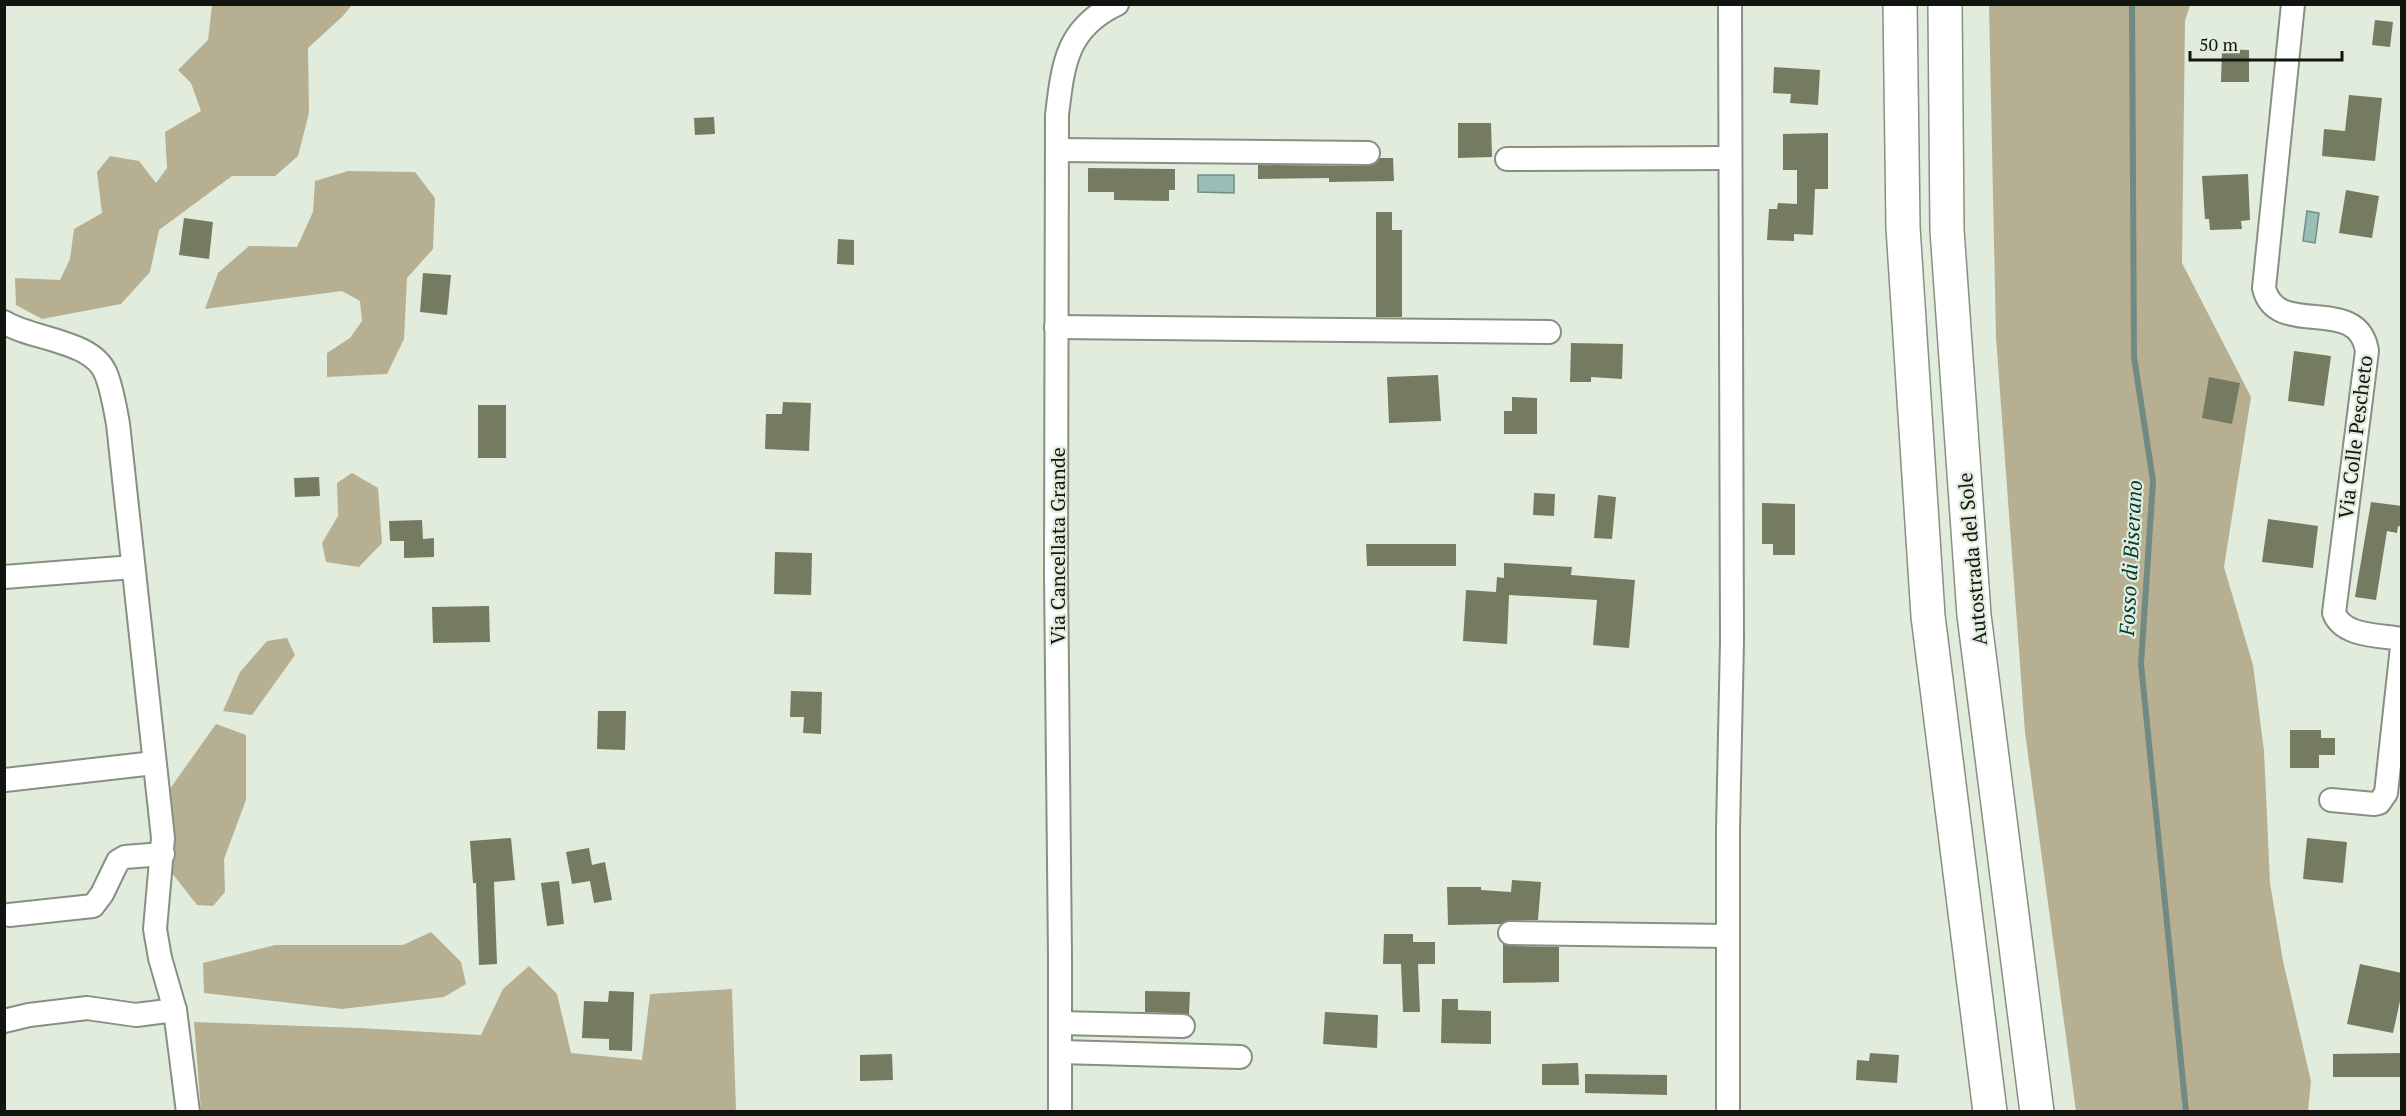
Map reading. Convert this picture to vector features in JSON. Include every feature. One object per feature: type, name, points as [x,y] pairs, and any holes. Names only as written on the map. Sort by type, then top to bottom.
[{"type":"highway","points":[[1900,4],[1903,227],[1928,616],[1990,1112]]},
{"type":"highway","name":"Autostrada del Sole","points":[[1945,4],[1947,230],[1974,615],[2037,1112]]},
{"type":"street","name":"Via Cancellata Grande","points":[[1060,1112],[1056,573],[1057,115],[1066,59],[1073,41],[1084,26],[1117,4]]},
{"type":"street","points":[[1728,1112],[1732,641],[1730,4]]},
{"type":"street","name":"Via Colle Pescheto","points":[[2293,4],[2264,288],[2270,303],[2282,311],[2350,323],[2360,330],[2364,338],[2367,351],[2334,613],[2339,624],[2348,630],[2402,639]]},
{"type":"street","points":[[1057,150],[1368,153]]},
{"type":"street","points":[[1507,159],[1730,158]]},
{"type":"street","points":[[4,322],[20,330],[68,345],[88,355],[104,368],[118,424],[163,854],[155,929],[160,958],[175,1010],[188,1112]]},
{"type":"street","points":[[1056,327],[1549,332]]},
{"type":"street","points":[[4,577],[134,567]]},
{"type":"street","points":[[2331,800],[2374,804],[2379,803],[2386,794],[2402,647]]},
{"type":"street","points":[[5,780],[154,763]]},
{"type":"street","points":[[9,915],[93,906],[102,894],[118,861],[125,858],[163,854]]},
{"type":"street","points":[[1510,933],[1728,936]]},
{"type":"street","points":[[4,1021],[29,1015],[87,1008],[136,1015],[175,1010]]},
{"type":"street","points":[[1060,1023],[1183,1026]]},
{"type":"street","points":[[1060,1052],[1240,1057]]},
{"type":"shaded area","points":[[212,5],[352,5],[308,48],[309,113],[298,156],[275,176],[232,176],[159,230],[150,272],[121,304],[42,319],[16,305],[15,278],[60,280],[70,259],[74,229],[102,213],[97,172],[110,156],[139,161],[156,183],[167,168],[165,132],[201,111],[191,83],[178,70],[208,40]]},
{"type":"shaded area","points":[[1989,5],[2190,5],[2185,21],[2182,263],[2251,397],[2224,567],[2253,665],[2264,751],[2270,883],[2283,961],[2311,1081],[2308,1111],[2076,1111],[2025,732],[1996,337]]},
{"type":"shaded area","points":[[348,171],[415,172],[435,198],[433,249],[407,278],[404,339],[387,374],[327,377],[327,353],[350,338],[362,321],[360,301],[342,291],[205,309],[218,273],[249,246],[297,247],[313,212],[315,181]]},
{"type":"shaded area","points":[[352,473],[378,488],[382,543],[359,567],[326,562],[322,543],[338,516],[337,483]]},
{"type":"shaded area","points":[[287,638],[295,655],[252,715],[223,711],[240,672],[267,641]]},
{"type":"shaded area","points":[[216,724],[246,735],[246,800],[224,859],[225,892],[213,906],[197,905],[172,873],[167,793]]},
{"type":"shaded area","points":[[431,932],[461,962],[466,984],[444,997],[342,1009],[204,993],[203,963],[275,945],[403,945]]},
{"type":"shaded area","points":[[529,966],[557,994],[571,1053],[642,1060],[650,994],[732,989],[736,1111],[201,1111],[194,1022],[481,1035],[503,989]]},
{"type":"water","points":[[1198,175],[1234,175],[1234,193],[1198,192]]},
{"type":"water","points":[[2307,211],[2319,213],[2315,243],[2303,241]]},
{"type":"building","points":[[2375,20],[2393,22],[2390,47],[2372,45]]},
{"type":"building","points":[[2222,49],[2249,50],[2249,82],[2221,82]]},
{"type":"building","points":[[1774,67],[1820,70],[1818,105],[1790,103],[1791,94],[1773,93]]},
{"type":"building","points":[[2349,95],[2382,98],[2375,161],[2322,156],[2324,129],[2345,131]]},
{"type":"building","points":[[714,117],[715,134],[695,135],[694,118]]},
{"type":"building","points":[[1458,123],[1491,123],[1492,157],[1458,158]]},
{"type":"building","points":[[1828,133],[1828,189],[1815,189],[1813,235],[1794,234],[1794,241],[1767,240],[1769,209],[1777,209],[1778,203],[1797,204],[1797,170],[1783,170],[1783,134]]},
{"type":"building","points":[[1380,158],[1393,158],[1394,181],[1329,182],[1329,178],[1258,179],[1258,165],[1368,166],[1375,164]]},
{"type":"building","points":[[1088,168],[1175,169],[1175,190],[1169,190],[1169,201],[1114,200],[1114,192],[1088,192]]},
{"type":"building","points":[[2248,174],[2250,220],[2241,221],[2242,229],[2210,230],[2209,219],[2205,219],[2202,176]]},
{"type":"building","points":[[2346,190],[2379,196],[2372,238],[2339,233]]},
{"type":"building","points":[[1376,212],[1392,212],[1392,230],[1402,230],[1402,317],[1376,317]]},
{"type":"building","points":[[184,218],[213,222],[209,259],[179,255]]},
{"type":"building","points":[[838,239],[854,240],[854,265],[837,264]]},
{"type":"building","points":[[423,273],[451,275],[447,315],[420,312]]},
{"type":"building","points":[[1571,343],[1623,344],[1622,379],[1591,377],[1591,382],[1570,382]]},
{"type":"building","points":[[2294,351],[2331,356],[2324,406],[2288,401]]},
{"type":"building","points":[[1438,375],[1441,421],[1389,423],[1387,377]]},
{"type":"building","points":[[2209,377],[2240,383],[2232,424],[2202,418]]},
{"type":"building","points":[[1512,397],[1537,398],[1537,434],[1504,434],[1504,411],[1512,411]]},
{"type":"building","points":[[783,402],[811,403],[809,451],[765,449],[766,414],[782,414]]},
{"type":"building","points":[[478,405],[506,405],[506,458],[478,458]]},
{"type":"building","points":[[319,477],[320,496],[295,497],[294,478]]},
{"type":"building","points":[[1534,493],[1555,494],[1554,516],[1533,515]]},
{"type":"building","points":[[1598,495],[1616,497],[1612,539],[1594,538]]},
{"type":"building","points":[[2371,502],[2402,506],[2402,527],[2398,526],[2397,533],[2387,531],[2376,600],[2355,597]]},
{"type":"building","points":[[1762,503],[1795,504],[1795,555],[1773,555],[1773,544],[1762,544]]},
{"type":"building","points":[[2268,519],[2318,526],[2313,568],[2262,562]]},
{"type":"building","points":[[422,520],[423,539],[434,538],[434,557],[404,558],[404,541],[390,541],[389,521]]},
{"type":"building","points":[[1366,544],[1456,544],[1456,566],[1367,566]]},
{"type":"building","points":[[775,552],[812,553],[811,595],[774,594]]},
{"type":"building","points":[[1504,563],[1572,567],[1571,575],[1635,580],[1629,648],[1593,645],[1597,600],[1509,595],[1507,644],[1463,641],[1466,590],[1496,592],[1497,577],[1504,578]]},
{"type":"building","points":[[489,606],[490,642],[433,643],[432,607]]},
{"type":"building","points":[[791,691],[822,692],[821,734],[803,733],[804,717],[790,717]]},
{"type":"building","points":[[598,711],[626,711],[625,750],[597,749]]},
{"type":"building","points":[[2290,730],[2321,730],[2321,738],[2335,738],[2335,755],[2319,755],[2319,768],[2290,768]]},
{"type":"building","points":[[511,838],[515,880],[494,882],[497,964],[479,965],[476,883],[473,883],[470,841]]},
{"type":"building","points":[[2307,838],[2347,842],[2343,883],[2303,879]]},
{"type":"building","points":[[589,848],[592,865],[605,862],[612,900],[594,903],[590,881],[572,884],[566,852]]},
{"type":"building","points":[[1512,880],[1541,882],[1538,920],[1510,920],[1501,924],[1448,925],[1447,887],[1481,887],[1481,890],[1511,892]]},
{"type":"building","points":[[559,881],[564,924],[547,926],[541,883]]},
{"type":"building","points":[[1384,934],[1413,934],[1413,942],[1435,942],[1435,964],[1418,964],[1420,1012],[1403,1012],[1401,964],[1383,964]]},
{"type":"building","points":[[1503,944],[1559,947],[1559,982],[1503,983]]},
{"type":"building","points":[[2360,964],[2402,973],[2402,992],[2393,1033],[2347,1024]]},
{"type":"building","points":[[609,991],[634,992],[632,1051],[609,1050],[609,1039],[582,1038],[584,1001],[608,1002]]},
{"type":"building","points":[[1145,991],[1190,992],[1189,1014],[1145,1012]]},
{"type":"building","points":[[1442,999],[1458,999],[1458,1010],[1491,1011],[1491,1044],[1441,1043]]},
{"type":"building","points":[[1325,1012],[1378,1015],[1377,1048],[1323,1044]]},
{"type":"building","points":[[1870,1053],[1899,1055],[1897,1083],[1856,1080],[1857,1060],[1869,1061]]},
{"type":"building","points":[[2402,1053],[2402,1077],[2333,1077],[2333,1054]]},
{"type":"building","points":[[892,1054],[893,1080],[860,1081],[860,1055]]},
{"type":"building","points":[[1578,1063],[1579,1085],[1542,1085],[1542,1064]]},
{"type":"building","points":[[1585,1074],[1667,1075],[1667,1095],[1585,1093]]},
{"type":"waterway","name":"Fosso di Biserano","points":[[2132,4],[2134,357],[2153,481],[2141,664],[2186,1112]]}]
